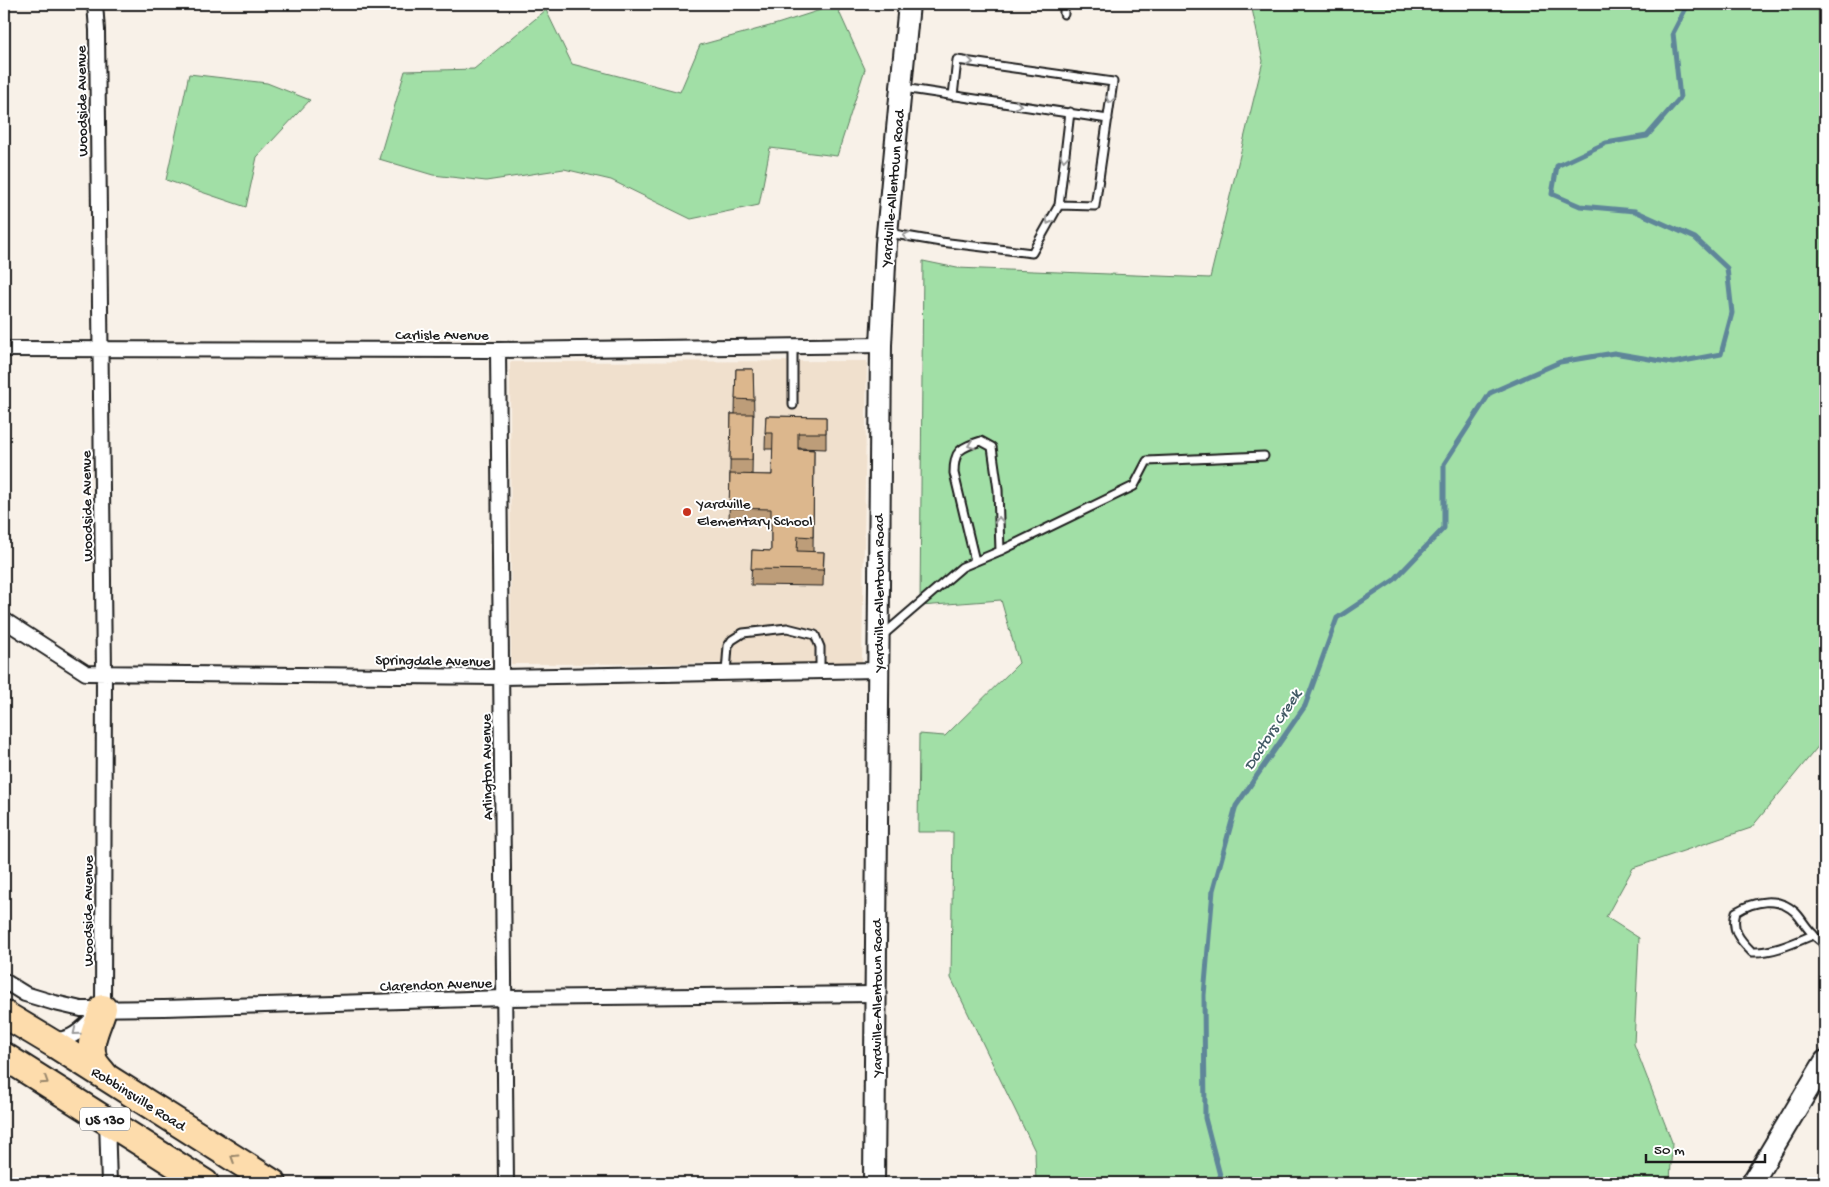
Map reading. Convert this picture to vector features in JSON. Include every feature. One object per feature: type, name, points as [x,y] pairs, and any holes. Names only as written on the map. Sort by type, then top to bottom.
[{"type":"highway","points":[[103,1008],[100,1021],[92,1038],[93,1058],[106,1077]]},
{"type":"highway","name":"Robbinsville Road","points":[[4,1014],[273,1183]]},
{"type":"highway","name":"US 130","points":[[4,1056],[205,1183]]},
{"type":"main road","name":"Yardville-Allentown Road","points":[[874,1183],[881,345],[887,233],[909,4]]},
{"type":"main road","points":[[1752,1183],[1825,1061]]},
{"type":"street","name":"Woodside Avenue","points":[[94,4],[97,30],[104,672],[103,1008]]},
{"type":"street","name":"Carlisle Avenue","points":[[4,349],[498,350],[881,345]]},
{"type":"street","name":"Arlington Avenue","points":[[498,350],[506,1183]]},
{"type":"street","name":"Springdale Avenue","points":[[4,620],[86,672],[501,677],[878,670]]},
{"type":"street","name":"Clarendon Avenue","points":[[4,981],[25,994],[81,1008],[164,1008],[505,998],[876,994]]},
{"type":"street","points":[[42,1037],[61,1041],[73,1037],[103,1008]]},
{"type":"street","points":[[107,1121],[109,1183]]},
{"type":"lane","points":[[1064,4],[1064,14]]},
{"type":"lane","points":[[953,96],[957,60],[1113,82],[1095,206],[1059,205]]},
{"type":"lane","points":[[900,88],[1108,118]]},
{"type":"lane","points":[[887,233],[941,242],[1032,253],[1059,205],[1070,112]]},
{"type":"lane","points":[[793,346],[793,405]]},
{"type":"lane","points":[[975,561],[954,474],[954,459],[956,454],[966,446],[981,441],[992,447],[998,490],[1000,550]]},
{"type":"lane","points":[[878,641],[962,567],[1134,486],[1147,461],[1264,456]]},
{"type":"lane","points":[[726,673],[728,646],[732,640],[743,633],[787,628],[814,635],[820,648],[820,671]]},
{"type":"lane","points":[[1813,935],[1776,949],[1752,952],[1737,933],[1733,922],[1736,912],[1748,905],[1764,901],[1780,903],[1793,910],[1813,935],[1825,944]]},
{"type":"shaded area","name":"Yardville Elementary School","points":[[867,361],[862,663],[511,664],[510,362]]},
{"type":"green space","points":[[1251,4],[1825,4],[1825,738],[1751,828],[1633,868],[1606,917],[1639,938],[1634,1044],[1672,1142],[1670,1183],[1036,1183],[1035,1151],[951,978],[953,832],[918,832],[919,734],[945,736],[1019,663],[1001,600],[920,606],[923,261],[957,268],[1210,278],[1263,61]]},
{"type":"green space","points":[[836,5],[865,69],[837,156],[770,148],[759,205],[691,219],[611,180],[564,169],[486,181],[433,175],[379,159],[405,71],[474,69],[546,10],[572,64],[680,92],[700,45],[777,24]]},
{"type":"green space","points":[[189,74],[267,83],[310,100],[257,157],[246,207],[166,180]]},
{"type":"building","points":[[736,369],[753,369],[754,400],[735,399]]},
{"type":"building","points":[[731,414],[753,414],[752,460],[730,460]]},
{"type":"building","points":[[766,416],[826,417],[826,433],[798,433],[798,449],[814,450],[813,537],[798,536],[797,551],[824,552],[823,570],[751,569],[752,550],[771,551],[771,509],[729,508],[730,474],[772,475],[773,433],[765,433]]},
{"type":"waterway","name":"Doctors Creek","points":[[1222,1183],[1205,1118],[1204,995],[1213,890],[1236,806],[1305,706],[1337,618],[1394,580],[1444,528],[1444,464],[1490,393],[1560,362],[1614,353],[1673,363],[1721,354],[1732,313],[1727,268],[1695,238],[1635,211],[1580,206],[1552,194],[1557,166],[1606,143],[1647,136],[1680,98],[1673,33],[1688,4]]},
{"type":"place","name":"Yardville Elementary School","points":[[687,512]]}]
